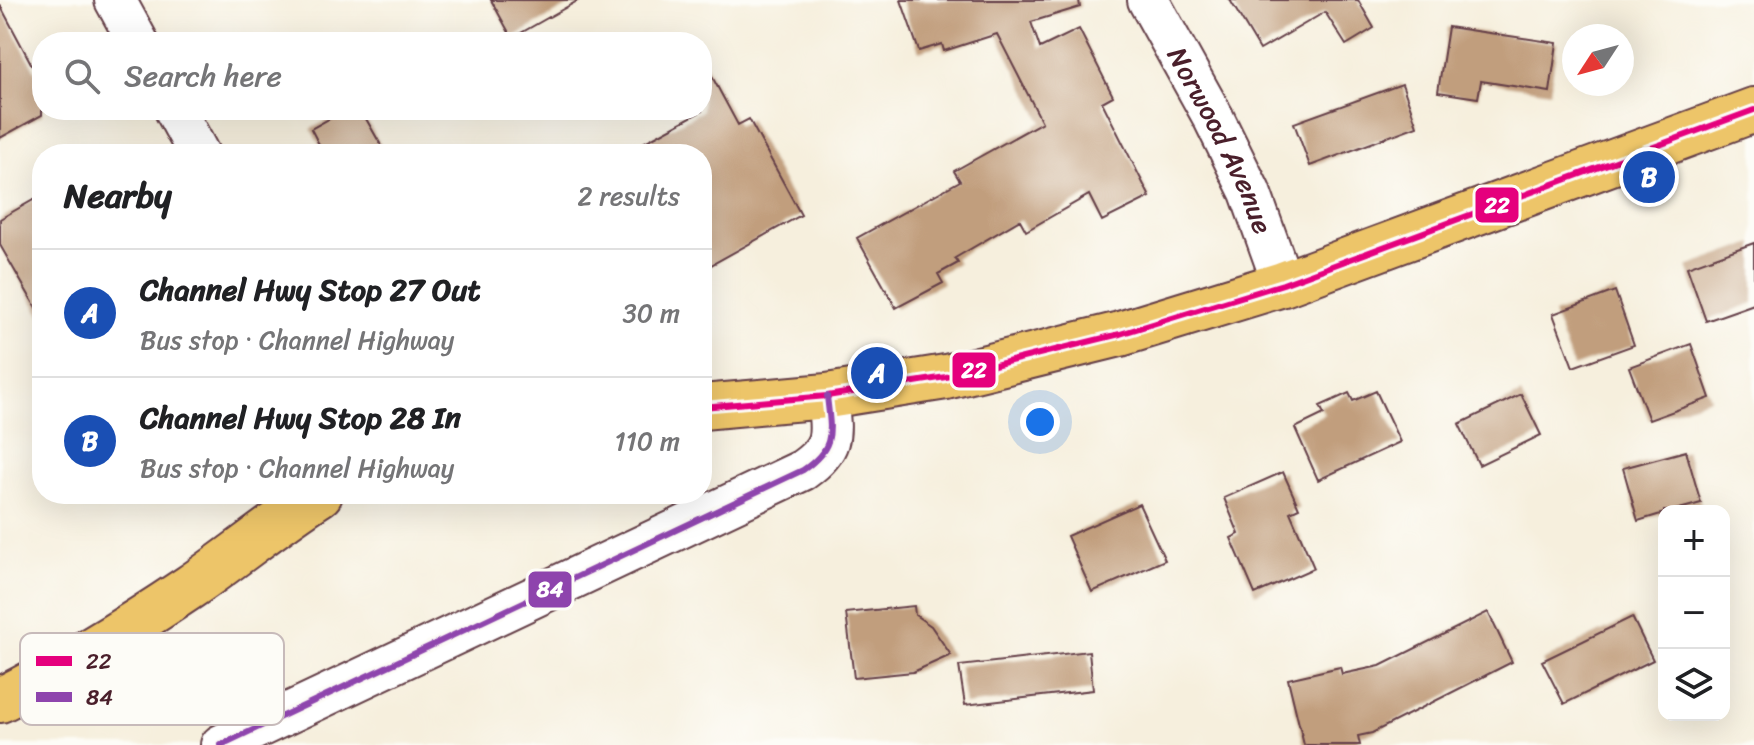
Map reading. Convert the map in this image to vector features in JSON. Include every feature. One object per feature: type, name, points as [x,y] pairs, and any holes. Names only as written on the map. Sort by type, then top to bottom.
[{"type":"main road","points":[[712,406],[827,396],[946,377],[1120,334],[1283,284],[1754,110]]},
{"type":"main road","points":[[118,633],[305,504]]},
{"type":"main road","points":[[0,700],[20,689]]},
{"type":"street","points":[[115,0],[133,32]]},
{"type":"street","name":"Norwood Avenue","points":[[1148,0],[1244,180],[1283,284]]},
{"type":"street","points":[[180,120],[194,144]]},
{"type":"street","points":[[284,715],[803,470],[817,460],[831,433],[827,396]]},
{"type":"street","points":[[221,745],[263,725]]},
{"type":"building","points":[[491,0],[579,0],[523,32],[509,32]]},
{"type":"building","points":[[901,0],[1079,0],[1080,7],[1031,22],[1040,48],[1079,29],[1113,96],[1102,102],[1150,197],[1102,221],[1089,195],[1026,231],[1020,220],[955,258],[958,263],[938,274],[943,283],[896,308],[857,238],[960,181],[954,171],[1042,122],[997,34],[944,51],[942,44],[919,51]]},
{"type":"building","points":[[1230,0],[1358,0],[1374,28],[1346,45],[1325,12],[1260,50]]},
{"type":"building","points":[[0,5],[32,65],[33,120],[0,138]]},
{"type":"building","points":[[1448,27],[1557,43],[1550,92],[1481,81],[1478,98],[1438,92]]},
{"type":"building","points":[[712,77],[738,125],[749,119],[801,215],[712,264],[712,144],[641,144],[685,120],[712,120]]},
{"type":"building","points":[[1402,84],[1417,126],[1310,166],[1294,123]]},
{"type":"building","points":[[327,120],[367,120],[380,144],[319,144],[311,129]]},
{"type":"building","points":[[32,201],[32,301],[0,245],[0,219]]},
{"type":"building","points":[[1754,243],[1754,304],[1706,321],[1687,267]]},
{"type":"building","points":[[1615,291],[1634,345],[1573,367],[1553,314]]},
{"type":"building","points":[[1691,344],[1710,398],[1649,420],[1629,367]]},
{"type":"building","points":[[1376,391],[1400,442],[1318,480],[1295,428],[1324,414],[1320,406],[1349,393],[1353,401]]},
{"type":"building","points":[[1521,394],[1541,435],[1479,465],[1459,424]]},
{"type":"building","points":[[1686,451],[1701,503],[1658,505],[1658,515],[1638,521],[1623,468]]},
{"type":"building","points":[[1283,472],[1299,508],[1290,512],[1314,568],[1255,594],[1231,538],[1239,534],[1224,498]]},
{"type":"building","points":[[1139,504],[1165,560],[1092,592],[1067,536]]},
{"type":"building","points":[[914,606],[915,615],[931,626],[951,655],[913,672],[854,678],[846,613]]},
{"type":"building","points":[[1488,612],[1512,662],[1372,733],[1358,736],[1360,745],[1304,745],[1288,679],[1340,667],[1342,674],[1380,666]]},
{"type":"building","points":[[1632,617],[1653,660],[1564,704],[1542,661]]},
{"type":"building","points":[[1089,651],[1093,690],[965,705],[959,666]]},
{"type":"transit line","name":"22","points":[[712,406],[827,396],[946,377],[1120,334],[1283,284],[1754,110]]},
{"type":"transit line","name":"84","points":[[284,715],[803,470],[821,454],[829,438],[827,396]]},
{"type":"transit line","name":"84","points":[[221,745],[263,725]]},
{"type":"place","name":"Channel Hwy Stop 28 In","points":[[1649,177]]},
{"type":"place","name":"Channel Hwy Stop 27 Out","points":[[877,373]]}]
